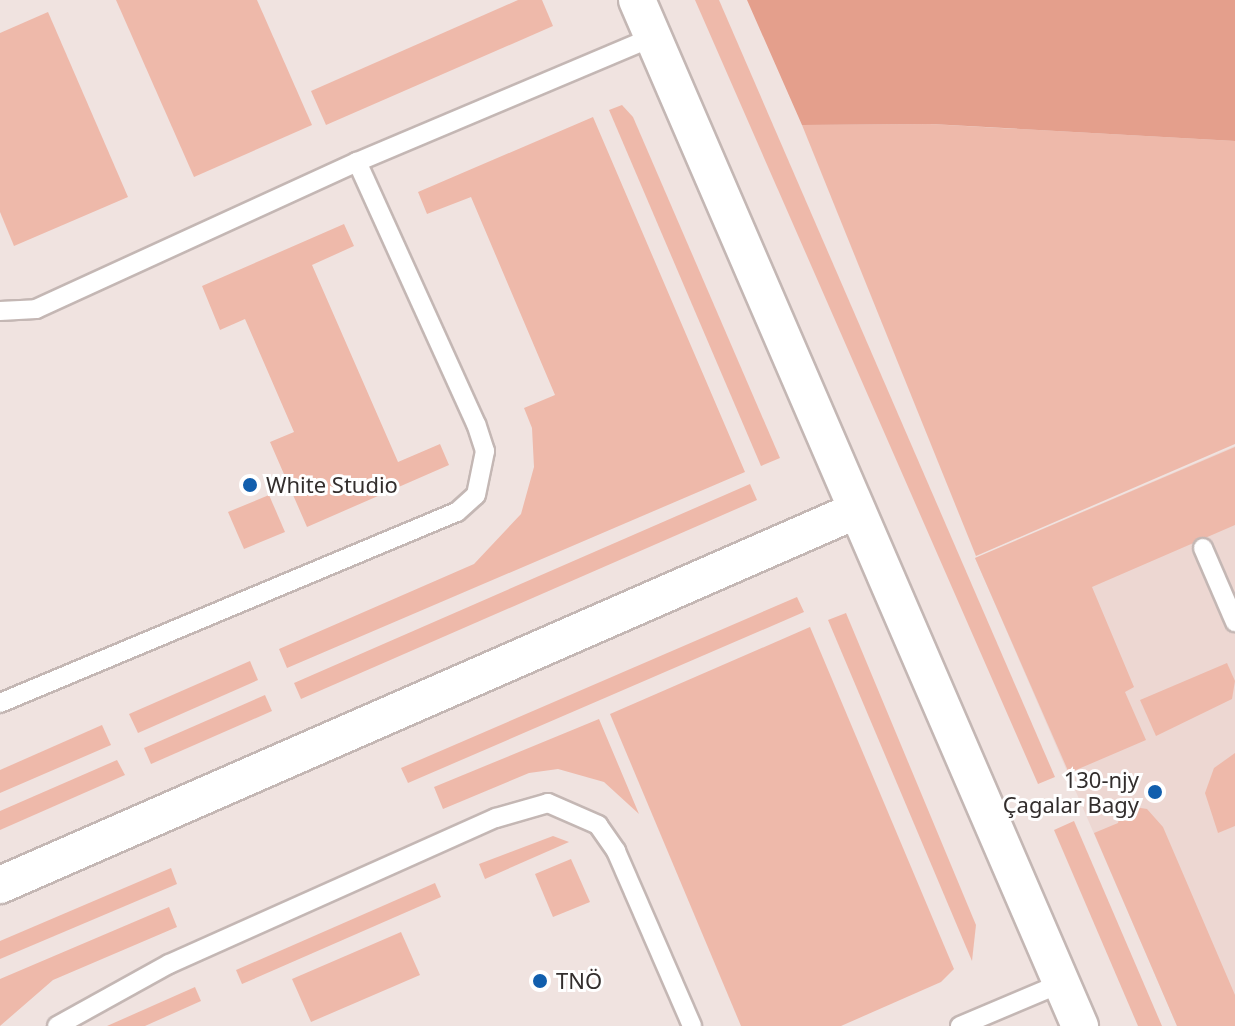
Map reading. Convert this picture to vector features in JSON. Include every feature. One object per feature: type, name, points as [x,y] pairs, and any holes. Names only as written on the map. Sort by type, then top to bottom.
[{"type":"street","points":[[637,0],[1080,1026]]},
{"type":"street","points":[[0,885],[857,510]]},
{"type":"lane","points":[[0,311],[36,309],[357,162],[653,37]]},
{"type":"lane","points":[[0,703],[457,512],[476,495],[485,451],[476,424],[357,162]]},
{"type":"lane","points":[[1203,548],[1235,622]]},
{"type":"lane","points":[[57,1026],[169,964],[496,818],[548,803],[598,825],[616,851],[692,1026]]},
{"type":"lane","points":[[960,1026],[1062,983]]},
{"type":"shaded area","points":[[116,0],[257,0],[312,125],[194,177]]},
{"type":"shaded area","points":[[518,0],[542,0],[553,26],[326,125],[311,91]]},
{"type":"shaded area","points":[[695,0],[719,0],[1055,777],[1038,784]]},
{"type":"shaded area","points":[[747,0],[1235,0],[1235,141],[931,124],[802,125]]},
{"type":"shaded area","points":[[48,12],[128,197],[14,246],[0,212],[0,33]]},
{"type":"shaded area","points":[[622,105],[633,117],[780,458],[761,466],[609,110]]},
{"type":"shaded area","points":[[593,117],[745,472],[287,668],[279,649],[474,564],[521,514],[534,467],[532,428],[524,408],[555,395],[471,197],[427,214],[418,192]]},
{"type":"shaded area","points":[[930,124],[1235,141],[1235,444],[976,556],[802,125]]},
{"type":"shaded area","points":[[344,224],[354,246],[312,265],[398,462],[440,444],[449,465],[307,527],[270,442],[294,432],[245,319],[220,330],[202,286]]},
{"type":"shaded area","name":"130-njy Çagalar Bagy","points":[[1235,446],[1235,1026],[1177,1026],[975,558]]},
{"type":"shaded area","points":[[1235,447],[1235,525],[1092,587],[1134,687],[1125,692],[1146,740],[1069,773],[975,558]]},
{"type":"shaded area","points":[[750,484],[757,500],[301,699],[294,683]]},
{"type":"shaded area","points":[[269,495],[285,532],[244,549],[228,512]]},
{"type":"shaded area","points":[[797,597],[804,612],[408,783],[401,768]]},
{"type":"shaded area","points":[[846,613],[976,925],[972,961],[828,620]]},
{"type":"shaded area","points":[[810,627],[954,969],[941,982],[841,1026],[741,1026],[610,714]]},
{"type":"shaded area","points":[[250,661],[258,680],[138,733],[129,714]]},
{"type":"shaded area","points":[[1227,663],[1235,681],[1232,699],[1156,736],[1140,700]]},
{"type":"shaded area","points":[[265,695],[272,711],[151,764],[144,748]]},
{"type":"shaded area","points":[[599,719],[639,814],[604,782],[558,769],[529,773],[443,809],[434,787]]},
{"type":"shaded area","points":[[102,725],[111,745],[0,793],[0,770]]},
{"type":"shaded area","points":[[1235,753],[1235,826],[1218,833],[1205,793],[1214,768]]},
{"type":"shaded area","points":[[117,760],[125,775],[0,830],[0,811]]},
{"type":"shaded area","points":[[1122,805],[1147,809],[1163,827],[1235,995],[1235,1026],[1177,1026],[1094,833],[1118,823]]},
{"type":"shaded area","points":[[1074,821],[1162,1026],[1138,1026],[1054,830]]},
{"type":"shaded area","points":[[553,836],[569,842],[485,879],[479,864]]},
{"type":"shaded area","points":[[571,859],[590,902],[553,917],[535,874]]},
{"type":"shaded area","points":[[171,868],[177,884],[0,959],[0,941]]},
{"type":"shaded area","points":[[435,883],[441,897],[242,984],[236,970]]},
{"type":"shaded area","points":[[169,907],[177,927],[53,980],[0,1026],[0,979]]},
{"type":"shaded area","points":[[401,932],[420,975],[311,1022],[292,979]]},
{"type":"shaded area","points":[[195,987],[201,1001],[145,1026],[107,1026]]},
{"type":"place","name":"White Studio","points":[[250,485]]},
{"type":"place","name":"130-njy Çagalar Bagy","points":[[1155,792]]},
{"type":"place","name":"TNÖ","points":[[540,981]]}]
